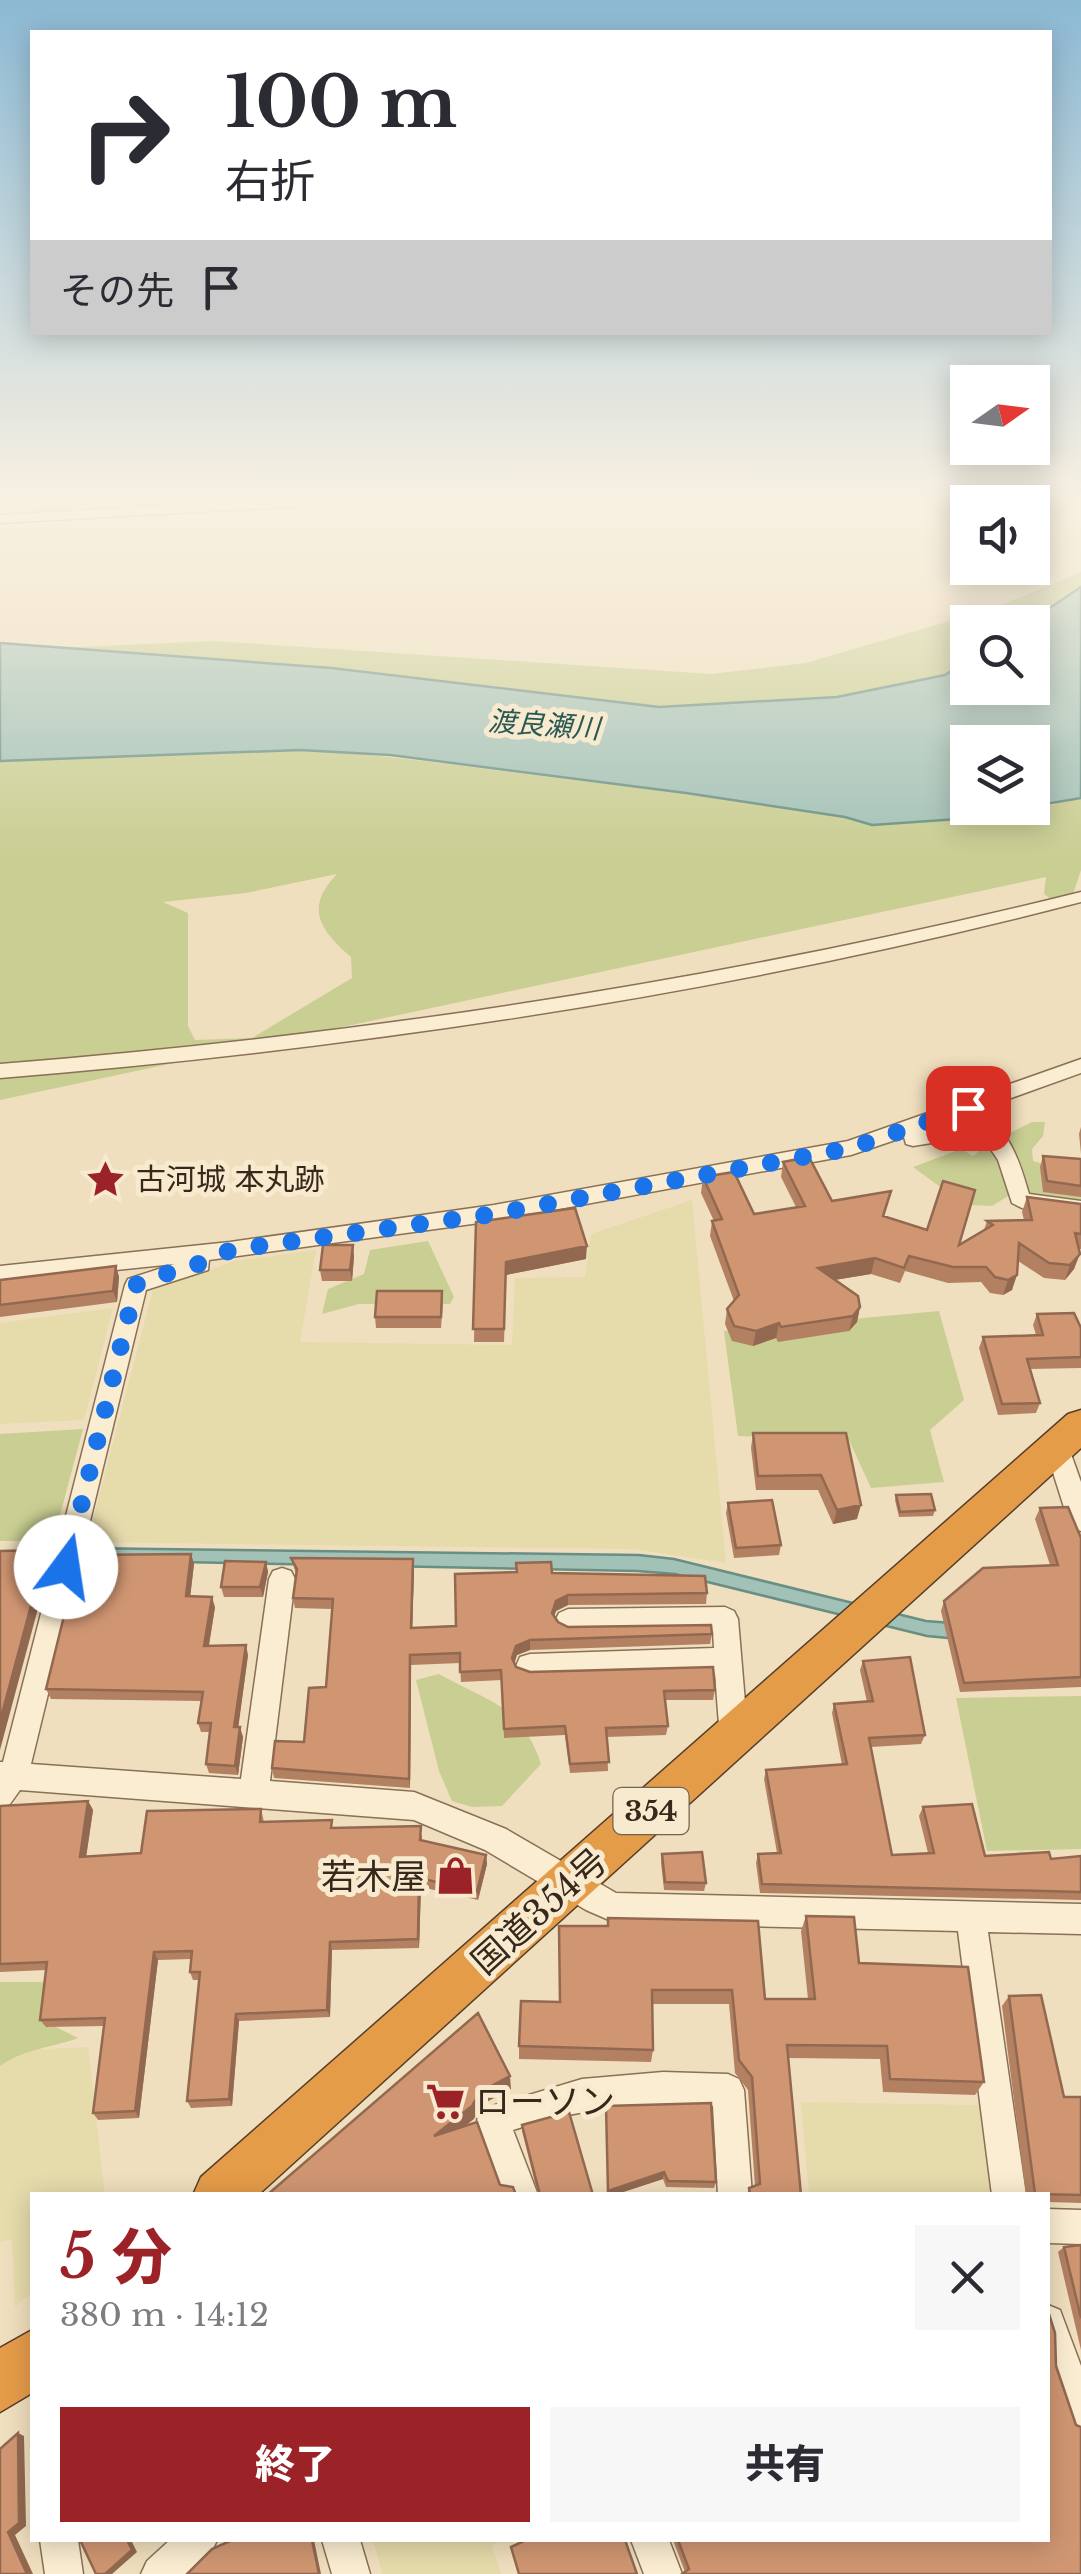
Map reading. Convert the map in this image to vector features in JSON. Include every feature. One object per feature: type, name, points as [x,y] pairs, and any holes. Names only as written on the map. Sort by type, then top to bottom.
[{"type":"highway","name":"国道354号","points":[[222,2192],[1069,1436]]},
{"type":"highway","points":[[0,2384],[30,2359]]},
{"type":"street","points":[[0,1071],[182,1058],[541,1008],[884,944],[1081,897]]},
{"type":"street","points":[[851,1148],[1081,1066]]},
{"type":"street","points":[[0,1274],[230,1250],[494,1214],[986,1127],[1008,1159],[1020,1198],[1030,1204],[1081,1208]]},
{"type":"street","points":[[230,1250],[136,1285],[5,1782],[254,1792],[414,1806],[451,1818],[599,1904],[616,1908],[1081,1919]]},
{"type":"street","points":[[1069,1436],[1081,1520]]},
{"type":"street","points":[[254,1792],[282,1579]]},
{"type":"street","points":[[568,1622],[724,1620],[734,1738]]},
{"type":"street","points":[[530,1666],[728,1660]]},
{"type":"street","points":[[971,1916],[1009,2192]]},
{"type":"street","points":[[520,2192],[493,2120],[561,2096],[638,2087],[728,2090],[735,2192]]},
{"type":"street","points":[[1050,2226],[1081,2227]]},
{"type":"street","points":[[1050,2328],[1081,2417]]},
{"type":"street","points":[[59,2542],[64,2574]]},
{"type":"street","points":[[160,2574],[196,2542]]},
{"type":"street","points":[[342,2542],[351,2574]]},
{"type":"street","points":[[651,2542],[663,2574]]},
{"type":"shaded area","points":[[692,1200],[726,1563],[634,1549],[87,1542],[153,1290],[235,1261],[316,1250],[300,1342],[512,1345],[515,1278],[585,1277],[591,1234]]},
{"type":"shaded area","points":[[113,1308],[84,1420],[0,1424],[0,1323]]},
{"type":"shaded area","points":[[88,2047],[105,2192],[30,2192],[30,2294],[15,2307],[12,2239],[0,2242],[0,2051]]},
{"type":"shaded area","points":[[801,2102],[979,2105],[992,2192],[809,2192]]},
{"type":"shaded area","points":[[374,2542],[497,2542],[492,2545],[501,2574],[382,2574]]},
{"type":"green space","points":[[950,622],[950,672],[945,675],[837,697],[659,707],[331,668],[57,648],[213,641],[711,674],[806,663]]},
{"type":"green space","points":[[337,752],[736,798],[872,825],[950,817],[950,825],[1050,825],[1050,805],[1081,798],[1081,870],[1073,894],[1052,900],[1044,894],[1046,877],[0,1100],[0,761]],"holes":[[[337,874],[321,898],[320,918],[331,937],[351,957],[352,978],[252,1038],[195,1040],[188,1026],[188,913],[163,902],[246,893]]]},
{"type":"green space","points":[[1032,1122],[1045,1122],[1043,1136],[1032,1149],[1033,1161],[1081,1176],[1081,1201],[1008,1196],[992,1206],[971,1205],[965,1195],[943,1189],[913,1167],[961,1149],[973,1156]]},
{"type":"green space","points":[[428,1241],[454,1297],[450,1304],[359,1304],[322,1314],[328,1289],[364,1274],[370,1250]]},
{"type":"green space","points":[[939,1311],[964,1400],[930,1430],[944,1482],[871,1488],[849,1440],[738,1436],[724,1331]]},
{"type":"green space","points":[[83,1429],[53,1541],[0,1541],[0,1434]]},
{"type":"green space","points":[[439,1674],[501,1707],[524,1729],[533,1744],[541,1764],[502,1806],[472,1807],[452,1801],[439,1771],[416,1680]]},
{"type":"green space","points":[[1081,1696],[1081,1849],[987,1851],[956,1698]]},
{"type":"green space","points":[[0,1982],[46,1982],[56,2027],[78,2038],[28,2052],[0,2066]]},
{"type":"water","name":"渡良瀬川","points":[[1050,622],[1081,622],[1081,798],[1050,803],[1050,725],[950,725],[950,820],[872,825],[845,817],[686,793],[390,755],[300,750],[0,761],[0,643],[331,668],[659,707],[837,697],[950,672],[950,705],[1050,705]]},
{"type":"water","points":[[78,1548],[639,1555],[674,1559],[926,1621],[977,1625],[980,1641],[927,1636],[675,1574],[81,1560]]},
{"type":"building","points":[[1043,1156],[1081,1159],[1081,1186],[1047,1181]]},
{"type":"building","points":[[809,1157],[832,1201],[891,1191],[883,1216],[927,1230],[943,1181],[975,1190],[959,1245],[993,1225],[987,1221],[1032,1220],[1027,1197],[1081,1204],[1081,1234],[1075,1233],[1080,1254],[1070,1265],[1049,1263],[1019,1243],[1017,1275],[1008,1280],[995,1277],[986,1267],[953,1267],[909,1256],[904,1268],[875,1258],[818,1268],[858,1296],[860,1307],[853,1316],[781,1327],[779,1323],[756,1331],[734,1326],[727,1309],[739,1295],[712,1221],[722,1219],[703,1177],[734,1172],[754,1214],[805,1206],[783,1162]]},
{"type":"building","points":[[575,1208],[587,1246],[506,1262],[504,1329],[473,1329],[476,1222]]},
{"type":"building","points":[[323,1245],[353,1245],[350,1270],[320,1270]]},
{"type":"building","points":[[116,1266],[113,1291],[0,1305],[0,1280]]},
{"type":"building","points":[[377,1291],[442,1291],[441,1317],[375,1317]]},
{"type":"building","points":[[1074,1313],[1081,1328],[1081,1357],[1027,1359],[1040,1403],[1002,1404],[983,1337],[1043,1335],[1037,1314]]},
{"type":"building","points":[[753,1433],[846,1433],[861,1505],[837,1510],[821,1475],[758,1476]]},
{"type":"building","points":[[931,1494],[935,1510],[900,1512],[896,1495]]},
{"type":"building","points":[[772,1500],[781,1545],[736,1548],[728,1503]]},
{"type":"building","points":[[1068,1507],[1081,1538],[1081,1677],[964,1683],[944,1601],[983,1568],[1058,1565],[1040,1508]]},
{"type":"building","points":[[46,1550],[0,1721],[0,1551]]},
{"type":"building","points":[[191,1554],[186,1596],[212,1597],[204,1646],[246,1645],[234,1727],[240,1727],[235,1766],[206,1764],[211,1723],[198,1723],[203,1692],[46,1689],[79,1555]]},
{"type":"building","points":[[291,1558],[413,1559],[411,1628],[456,1626],[455,1574],[517,1572],[516,1563],[551,1562],[552,1573],[705,1576],[707,1593],[568,1595],[556,1601],[552,1613],[568,1627],[711,1625],[712,1634],[530,1640],[516,1646],[512,1658],[516,1667],[530,1672],[713,1667],[715,1690],[664,1691],[668,1726],[606,1728],[609,1762],[570,1764],[565,1726],[504,1729],[501,1670],[460,1672],[460,1653],[410,1655],[409,1779],[272,1768],[275,1741],[304,1742],[309,1688],[326,1687],[333,1599],[293,1598],[297,1569]]},
{"type":"building","points":[[225,1561],[266,1562],[260,1587],[221,1587]]},
{"type":"building","points":[[910,1657],[925,1735],[869,1738],[892,1855],[934,1853],[923,1807],[972,1804],[985,1856],[1049,1852],[1051,1859],[1081,1856],[1081,1892],[762,1884],[758,1854],[781,1853],[766,1770],[847,1764],[834,1704],[873,1701],[863,1661]]},
{"type":"building","points":[[88,1801],[80,1857],[141,1853],[147,1811],[261,1809],[260,1822],[332,1820],[331,1828],[421,1826],[420,1840],[486,1855],[477,1891],[419,1878],[418,1939],[330,1942],[327,2010],[236,2014],[229,2099],[187,2101],[200,1972],[190,1972],[192,1951],[154,1952],[135,2111],[93,2113],[105,2018],[40,2020],[47,1962],[0,1964],[0,1806]]},
{"type":"building","points":[[702,1852],[706,1883],[665,1882],[662,1854]]},
{"type":"building","points":[[806,1916],[854,1917],[859,1963],[968,1967],[984,2082],[890,2079],[887,2046],[787,2045],[801,2192],[750,2192],[749,2188],[760,2184],[752,2077],[739,2060],[732,1990],[652,1990],[653,2050],[519,2046],[521,2001],[560,2002],[559,1926],[608,1926],[608,1918],[758,1921],[765,1999],[815,1999]]},
{"type":"building","points":[[1041,1995],[1064,2097],[1081,2097],[1081,2195],[1035,2192],[1009,1996]]},
{"type":"building","name":"ローソン","points":[[478,2013],[510,2076],[480,2092],[472,2106],[434,2136],[477,2122],[500,2185],[513,2187],[515,2192],[270,2192]]},
{"type":"building","points":[[711,2103],[716,2182],[668,2181],[664,2172],[608,2191],[606,2106]]},
{"type":"building","points":[[569,2112],[592,2192],[539,2192],[522,2125]]},
{"type":"building","points":[[1081,2245],[1081,2318],[1064,2247]]},
{"type":"building","points":[[1050,2317],[1055,2333],[1056,2366],[1076,2425],[1081,2427],[1081,2574],[682,2574],[689,2569],[679,2542],[1050,2542]]},
{"type":"building","points":[[18,2433],[19,2523],[8,2532],[27,2574],[0,2574],[0,2449]]},
{"type":"building","points":[[81,2542],[128,2542],[132,2550],[105,2574],[96,2574]]},
{"type":"building","points":[[228,2542],[312,2542],[319,2574],[187,2574],[212,2549]]},
{"type":"building","points":[[522,2542],[626,2542],[637,2574],[519,2574],[511,2547]]},
{"type":"place","name":"古河城 本丸跡","points":[[106,1179]]},
{"type":"place","name":"若木屋","points":[[456,1876]]},
{"type":"place","name":"ローソン","points":[[445,2101]]},
{"type":"route","points":[[66,1567],[136,1285],[142,1281],[187,1269],[230,1250],[494,1214],[851,1148],[968,1108]]}]
